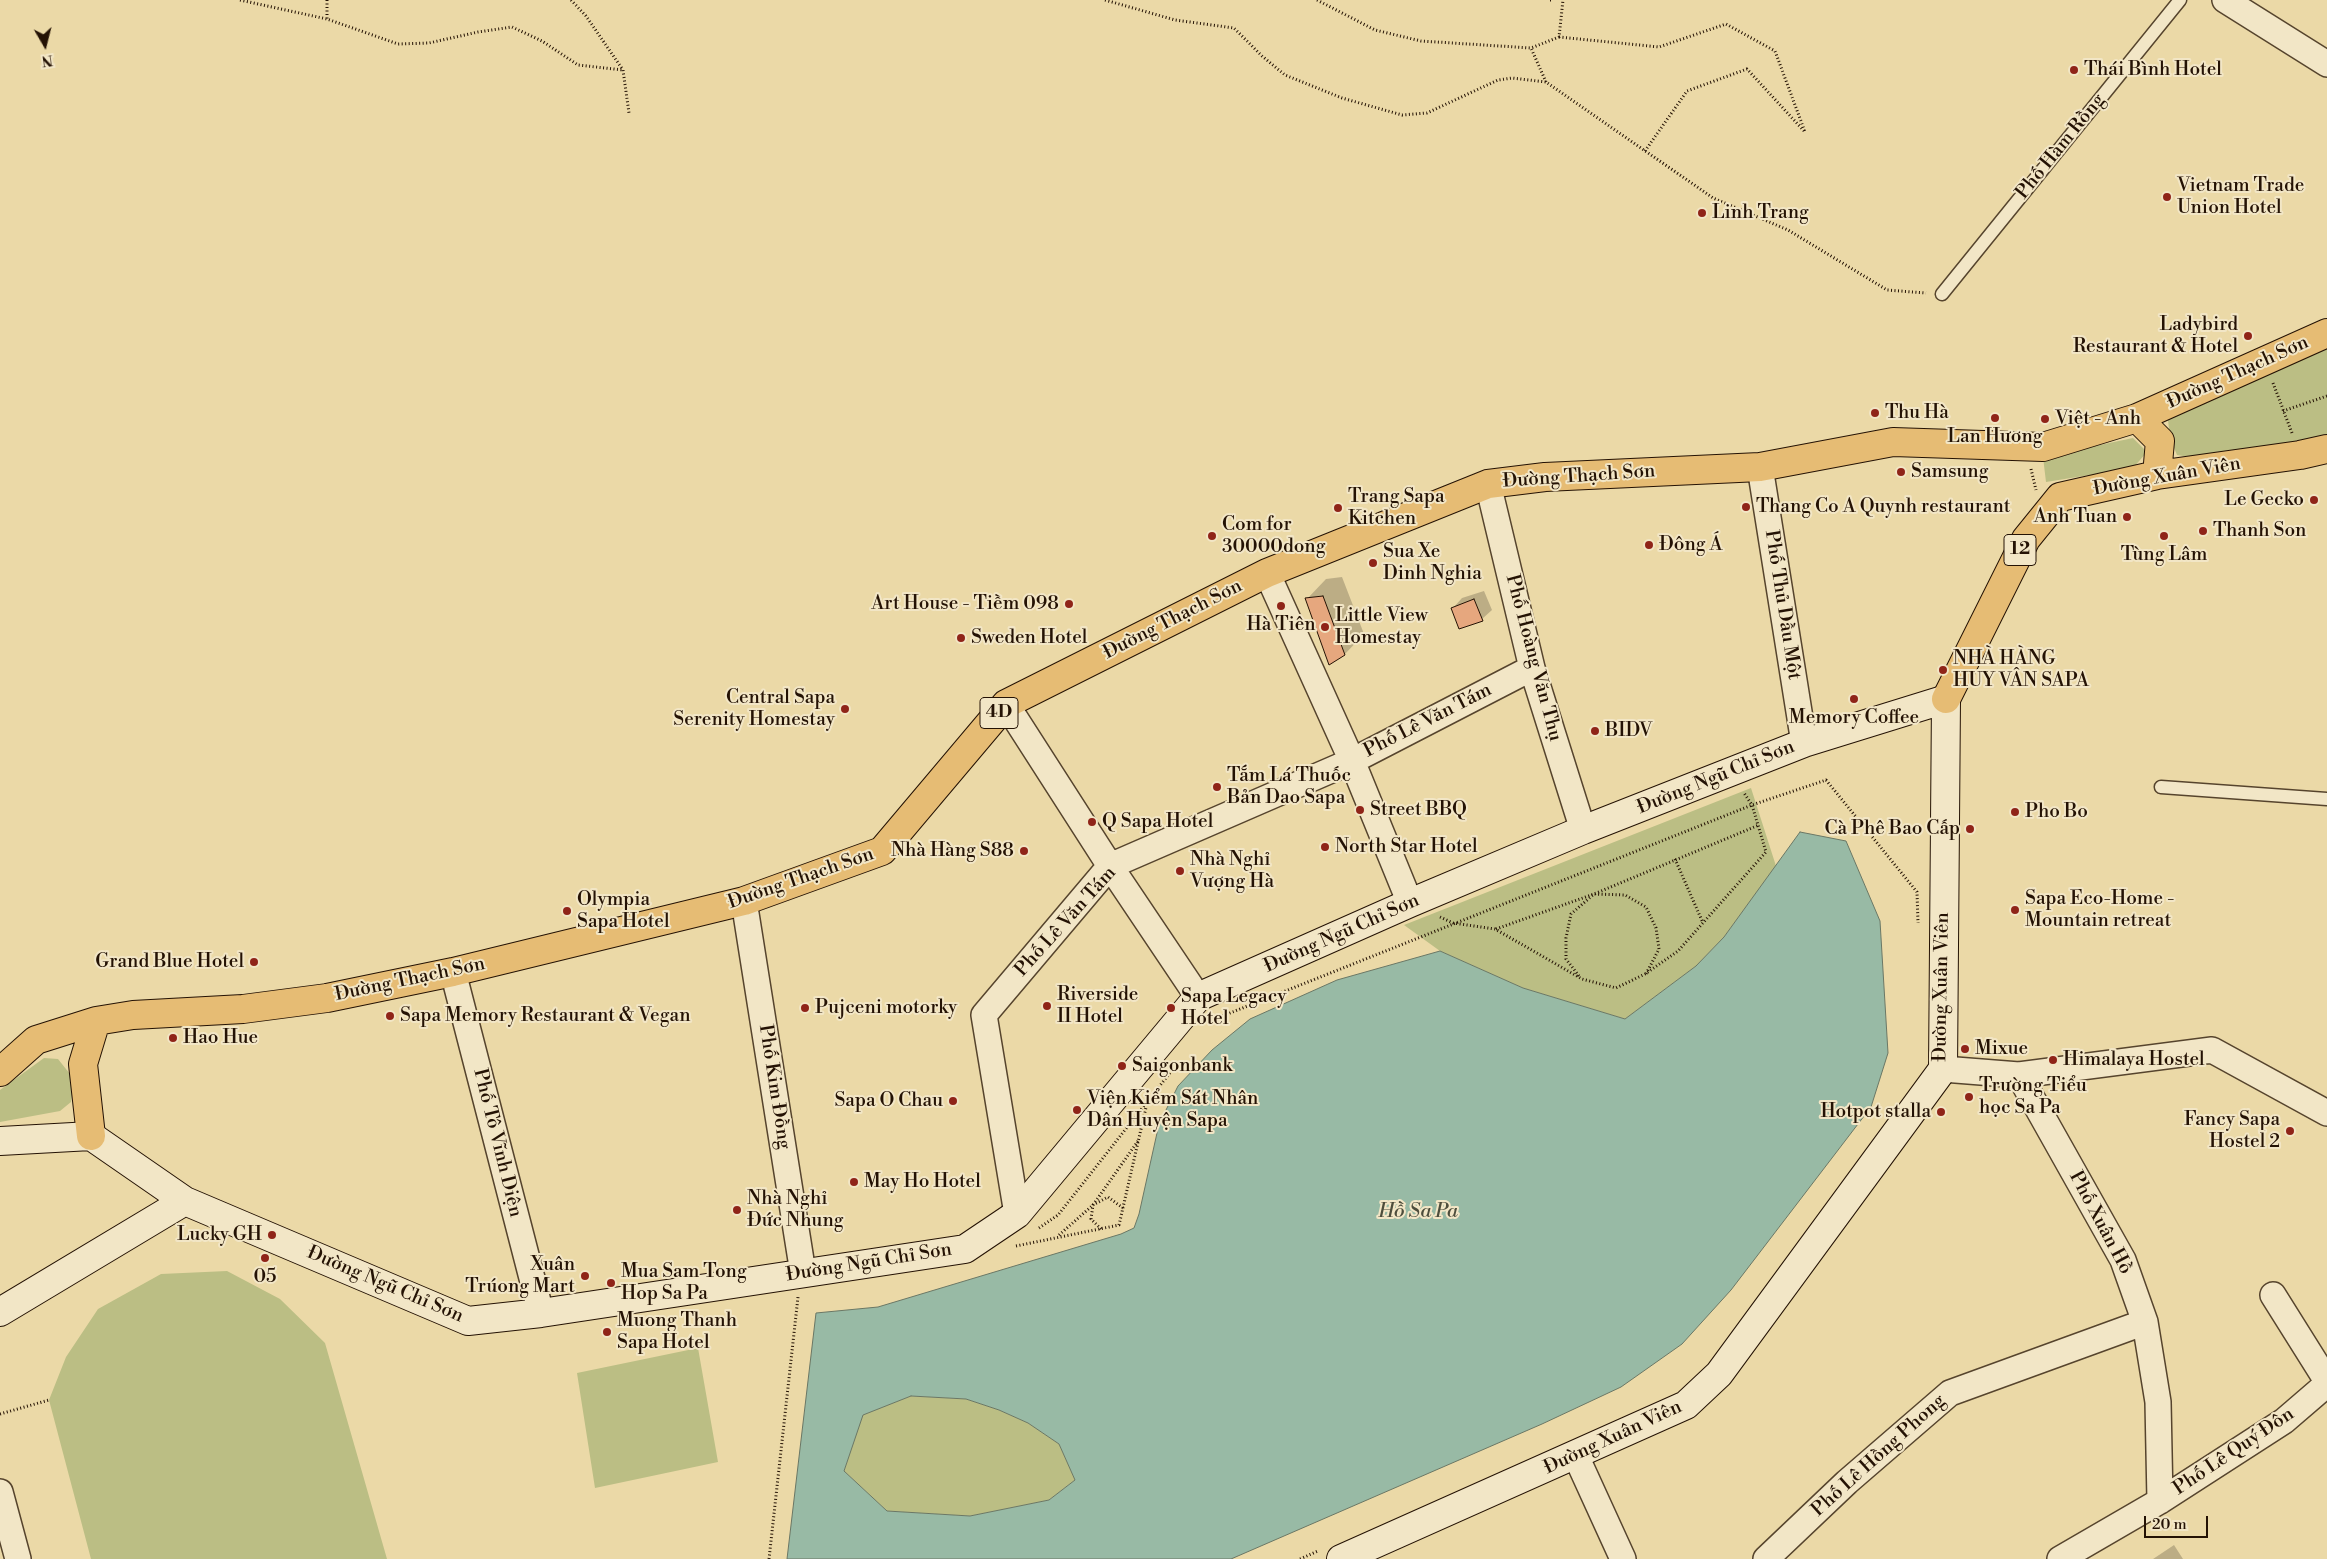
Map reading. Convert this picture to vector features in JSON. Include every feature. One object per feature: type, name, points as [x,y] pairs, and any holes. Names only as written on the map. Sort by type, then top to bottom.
[{"type":"main road","name":"Đường Thạch Sơn","points":[[0,1072],[36,1040],[96,1021],[134,1015],[242,1008],[327,998],[453,972],[744,901],[882,851],[1006,704],[1267,572],[1488,484],[1545,477],[1760,467],[1893,442],[2043,446],[2137,418],[2327,333]]},
{"type":"main road","points":[[2137,418],[2160,440],[2157,475]]},
{"type":"main road","name":"Đường Xuân Viên","points":[[1334,1553],[1576,1456],[1686,1405],[1719,1374],[1943,1068],[1946,699],[2026,539],[2060,497],[2157,475],[2300,455],[2327,449]]},
{"type":"main road","name":"Đường Ngũ Chỉ Sơn","points":[[91,1136],[185,1201],[468,1322],[805,1284],[965,1249],[1026,1223],[1198,998],[1410,903],[1583,830],[1804,743],[1946,699]]},
{"type":"main road","points":[[0,1142],[91,1136],[82,1064],[96,1021]]},
{"type":"main road","points":[[0,1312],[185,1201]]},
{"type":"street","points":[[2226,0],[2327,64]]},
{"type":"street","name":"Phố Thủ Dầu Một","points":[[1760,467],[1804,743]]},
{"type":"street","name":"Phố Hoàng Văn Thụ","points":[[1488,484],[1532,668],[1583,830]]},
{"type":"street","points":[[1267,572],[1352,761],[1410,903]]},
{"type":"street","name":"Phố Lê Văn Tám","points":[[1026,1223],[984,1015],[1110,866],[1352,761],[1532,668]]},
{"type":"street","points":[[1006,704],[1110,866],[1198,998]]},
{"type":"street","name":"Phố Kim Đồng","points":[[744,901],[805,1284]]},
{"type":"street","name":"Phố Tô Vĩnh Diện","points":[[453,972],[541,1313]]},
{"type":"street","points":[[1943,1068],[2019,1075],[2212,1050],[2327,1113]]},
{"type":"street","name":"Phố Xuân Hồ","points":[[2019,1075],[2123,1260],[2145,1322],[2158,1402],[2160,1501]]},
{"type":"street","points":[[2273,1295],[2327,1382]]},
{"type":"street","name":"Phố Lê Hồng Phong","points":[[1766,1559],[1847,1482],[1950,1393],[2145,1322]]},
{"type":"street","name":"Phố Lê Quý Đôn","points":[[2060,1559],[2160,1501],[2284,1421],[2327,1382]]},
{"type":"street","points":[[1576,1456],[1623,1559]]},
{"type":"street","points":[[0,1492],[18,1559]]},
{"type":"lane","name":"Phố Hàm Rồng","points":[[1942,294],[2180,0]]},
{"type":"lane","points":[[2162,787],[2327,799]]},
{"type":"path","points":[[240,0],[327,19],[398,44],[429,43],[478,32],[512,27],[542,41],[578,65],[623,70]]},
{"type":"path","points":[[327,0],[327,19]]},
{"type":"path","points":[[571,0],[586,16],[623,70],[629,113]]},
{"type":"path","points":[[1105,0],[1175,20],[1234,28],[1262,56],[1285,75],[1342,98],[1402,114],[1427,113],[1498,80],[1512,78],[1546,82],[1713,198],[1788,230],[1887,290],[1942,294]]},
{"type":"path","points":[[1317,0],[1375,30],[1421,41],[1531,48],[1559,38],[1659,47],[1726,24],[1775,51],[1805,132],[1747,69],[1687,91],[1645,151]]},
{"type":"path","points":[[1559,38],[1562,0]]},
{"type":"path","points":[[1531,48],[1546,82]]},
{"type":"path","points":[[2264,362],[2283,411],[2327,396]]},
{"type":"path","points":[[2043,446],[2029,461],[2036,490],[2060,497]]},
{"type":"path","points":[[1205,1028],[1210,1020],[1752,805],[1826,780],[1916,892],[1918,930]]},
{"type":"path","points":[[1453,923],[1495,930],[1582,980],[1616,988],[1645,974],[1678,951],[1766,852],[1752,805]]},
{"type":"path","points":[[1495,930],[1594,894],[1759,825]]},
{"type":"path","points":[[1675,859],[1703,923]]},
{"type":"path","points":[[1582,980],[1566,959],[1566,938],[1571,914],[1594,894],[1625,895],[1646,906],[1656,928],[1659,949],[1645,974]]},
{"type":"path","points":[[1026,1223],[1058,1215],[1176,1065]]},
{"type":"path","points":[[1020,1241],[1013,1246],[1120,1225],[1147,1102]]},
{"type":"path","points":[[1101,1230],[1091,1219],[1093,1205],[1139,1138]]},
{"type":"path","points":[[1058,1236],[1093,1205],[1108,1197],[1123,1208]]},
{"type":"path","points":[[769,1559],[798,1297],[805,1284]]},
{"type":"path","points":[[0,1414],[49,1400]]},
{"type":"path","points":[[1300,1559],[1334,1553]]},
{"type":"green space","points":[[2327,342],[2327,436],[2288,447],[2196,458],[2177,455],[2170,438],[2168,420],[2172,414]]},
{"type":"green space","points":[[2133,438],[2147,452],[2133,468],[2046,482],[2043,457]]},
{"type":"green space","points":[[1751,788],[1776,866],[1724,937],[1696,966],[1625,1019],[1523,988],[1440,951],[1404,925]]},
{"type":"green space","points":[[44,1058],[58,1059],[74,1079],[71,1102],[60,1111],[0,1122],[0,1090]]},
{"type":"green space","points":[[227,1271],[280,1299],[325,1343],[387,1559],[91,1559],[49,1400],[66,1357],[98,1309],[161,1274]]},
{"type":"green space","points":[[698,1348],[718,1462],[595,1488],[577,1373]]},
{"type":"green space","points":[[911,1396],[966,1399],[999,1410],[1028,1423],[1059,1444],[1075,1480],[1049,1500],[970,1516],[887,1511],[844,1471],[862,1415]]},
{"type":"water","name":"Hồ Sa Pa","points":[[1800,832],[1846,841],[1880,921],[1888,1053],[1871,1107],[1731,1290],[1682,1344],[1621,1387],[1542,1424],[1231,1559],[787,1559],[816,1313],[878,1307],[1121,1234],[1134,1228],[1139,1214],[1159,1124],[1178,1086],[1212,1050],[1250,1019],[1337,980],[1440,951],[1523,988],[1625,1019],[1696,966],[1724,937]],"holes":[[[911,1396],[966,1399],[999,1410],[1028,1423],[1059,1444],[1075,1480],[1049,1500],[970,1516],[887,1511],[844,1471],[863,1415]]]},
{"type":"building","name":"Little View Homestay","points":[[1323,596],[1345,655],[1329,665],[1305,598]]},
{"type":"building","points":[[1474,599],[1483,621],[1459,629],[1451,608]]},
{"type":"place","name":"Thái Bình Hotel","points":[[2074,70]]},
{"type":"place","name":"Vietnam Trade Union Hotel","points":[[2167,197]]},
{"type":"place","name":"Linh Trang","points":[[1702,213]]},
{"type":"place","name":"Ladybird Restaurant & Hotel","points":[[2248,336]]},
{"type":"place","name":"Thu Hà","points":[[1875,413]]},
{"type":"place","name":"Lan Hương","points":[[1995,418]]},
{"type":"place","name":"Việt - Anh","points":[[2045,419]]},
{"type":"place","name":"Samsung","points":[[1901,472]]},
{"type":"place","name":"Le Gecko","points":[[2314,500]]},
{"type":"place","name":"Thang Co A Quynh restaurant","points":[[1746,507]]},
{"type":"place","name":"Trang Sapa Kitchen","points":[[1338,508]]},
{"type":"place","name":"Anh Tuan","points":[[2127,517]]},
{"type":"place","name":"Thanh Son","points":[[2203,531]]},
{"type":"place","name":"Com for 30000dong","points":[[1212,536]]},
{"type":"place","name":"Tùng Lâm","points":[[2164,536]]},
{"type":"place","name":"Đông Á","points":[[1649,545]]},
{"type":"place","name":"Sua Xe Dinh Nghia","points":[[1373,563]]},
{"type":"place","name":"Art House - Tiềm 098","points":[[1069,604]]},
{"type":"place","name":"Hà Tiên","points":[[1281,606]]},
{"type":"place","name":"Little View Homestay","points":[[1325,627]]},
{"type":"place","name":"Sweden Hotel","points":[[961,638]]},
{"type":"place","name":"NHÀ HÀNG HUY VÂN SAPA","points":[[1943,670]]},
{"type":"place","name":"Memory Coffee","points":[[1854,699]]},
{"type":"place","name":"Central Sapa Serenity Homestay","points":[[845,709]]},
{"type":"place","name":"BIDV","points":[[1595,731]]},
{"type":"place","name":"Tắm Lá Thuốc Bản Dao Sapa","points":[[1217,787]]},
{"type":"place","name":"Street BBQ","points":[[1360,810]]},
{"type":"place","name":"Pho Bo","points":[[2015,812]]},
{"type":"place","name":"Q Sapa Hotel","points":[[1092,822]]},
{"type":"place","name":"Cà Phê Bao Cấp","points":[[1970,829]]},
{"type":"place","name":"North Star Hotel","points":[[1325,847]]},
{"type":"place","name":"Nhà Hàng S88","points":[[1024,851]]},
{"type":"place","name":"Nhà Nghỉ Vượng Hà","points":[[1180,871]]},
{"type":"place","name":"Sapa Eco-Home - Mountain retreat","points":[[2015,910]]},
{"type":"place","name":"Olympia Sapa Hotel","points":[[567,911]]},
{"type":"place","name":"Grand Blue Hotel","points":[[254,962]]},
{"type":"place","name":"Riverside II Hotel","points":[[1047,1006]]},
{"type":"place","name":"Pujceni motorky","points":[[805,1008]]},
{"type":"place","name":"Sapa Legacy Hotel","points":[[1171,1008]]},
{"type":"place","name":"Sapa Memory Restaurant & Vegan","points":[[390,1016]]},
{"type":"place","name":"Hao Hue","points":[[173,1038]]},
{"type":"place","name":"Mixue","points":[[1965,1049]]},
{"type":"place","name":"Himalaya Hostel","points":[[2053,1060]]},
{"type":"place","name":"Saigonbank","points":[[1122,1066]]},
{"type":"place","name":"Trường Tiểu học Sa Pa","points":[[1969,1097]]},
{"type":"place","name":"Sapa O Chau","points":[[953,1101]]},
{"type":"place","name":"Viện Kiểm Sát Nhân Dân Huyện Sapa","points":[[1077,1110]]},
{"type":"place","name":"Hotpot stalla","points":[[1941,1112]]},
{"type":"place","name":"Fancy Sapa Hostel 2","points":[[2290,1131]]},
{"type":"place","name":"May Ho Hotel","points":[[854,1182]]},
{"type":"place","name":"Nhà Nghỉ Đức Nhung","points":[[737,1210]]},
{"type":"place","name":"Lucky GH","points":[[272,1235]]},
{"type":"place","name":"05","points":[[265,1258]]},
{"type":"place","name":"Xuân Trúong Mart","points":[[585,1276]]},
{"type":"place","name":"Mua Sam Tong Hop Sa Pa","points":[[611,1283]]},
{"type":"place","name":"Muong Thanh Sapa Hotel","points":[[607,1332]]}]
